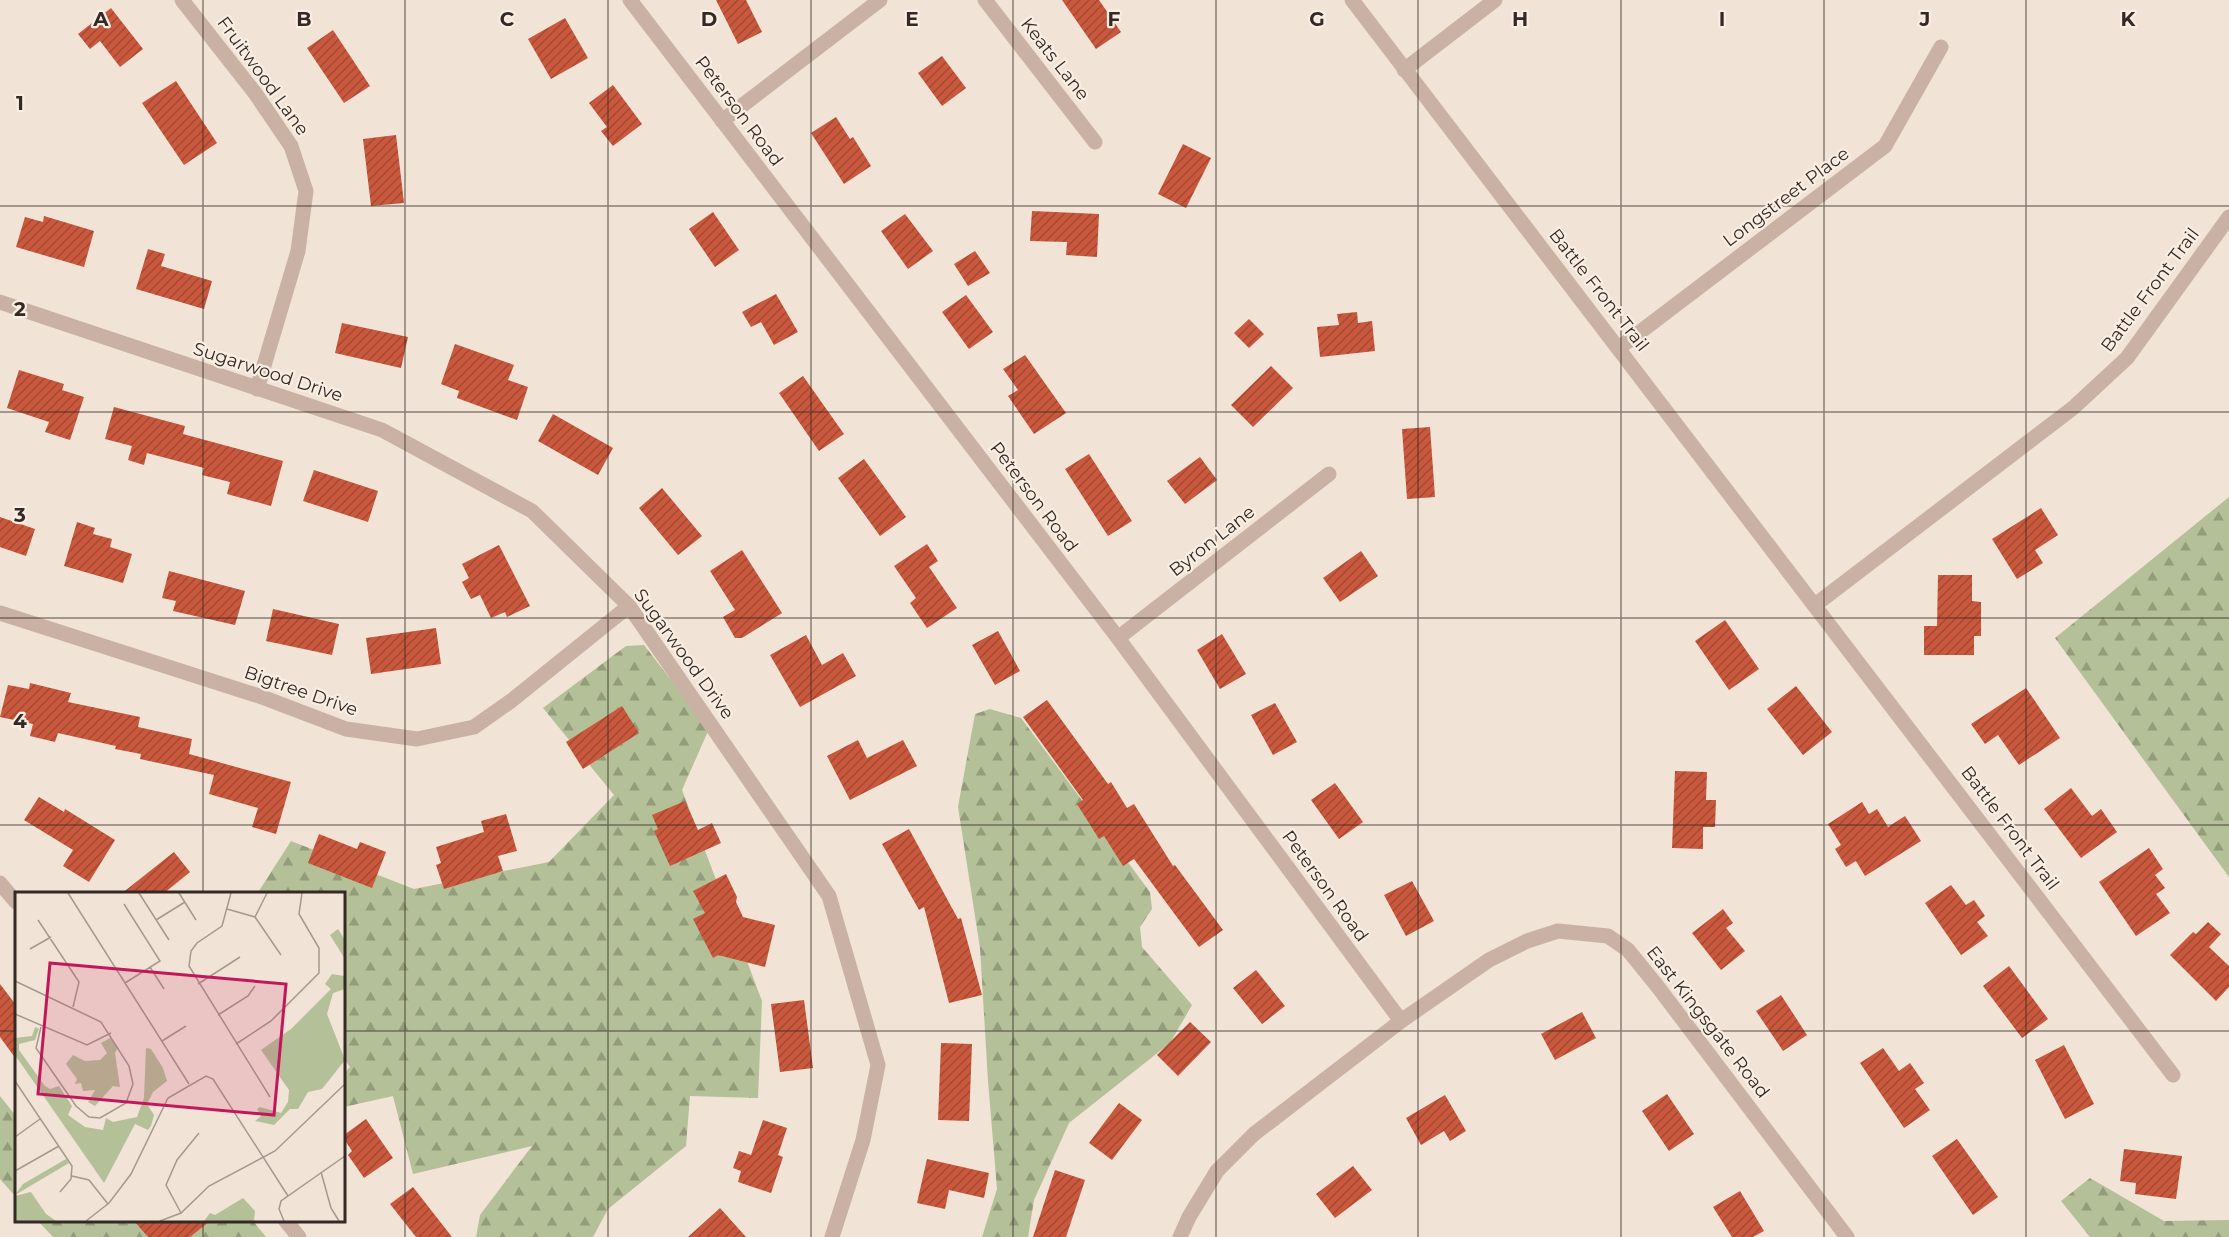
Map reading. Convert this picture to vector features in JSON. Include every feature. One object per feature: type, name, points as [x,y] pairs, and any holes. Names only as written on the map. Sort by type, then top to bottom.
[{"type":"street","name":"Fruitwood Lane","points":[[182,0],[255,93],[291,146],[306,191],[298,250],[257,389]]},
{"type":"street","name":"Peterson Road","points":[[630,0],[1118,638],[1401,1021]]},
{"type":"street","points":[[722,121],[880,0]]},
{"type":"street","name":"Keats Lane","points":[[985,0],[1095,142]]},
{"type":"street","name":"Battle Front Trail","points":[[1352,0],[2174,1075]]},
{"type":"street","points":[[1404,70],[1495,0]]},
{"type":"street","name":"Longstreet Place","points":[[1619,348],[1885,146],[1941,47]]},
{"type":"street","name":"Battle Front Trail","points":[[1815,605],[2073,408],[2127,358],[2229,217]]},
{"type":"street","name":"Sugarwood Drive","points":[[0,302],[382,430],[532,511],[629,606],[829,896],[878,1065],[863,1140],[832,1237]]},
{"type":"street","name":"Byron Lane","points":[[1118,638],[1329,474]]},
{"type":"street","name":"Bigtree Drive","points":[[0,613],[262,697],[346,729],[417,739],[474,727],[511,701],[629,606]]},
{"type":"street","points":[[0,883],[15,901]]},
{"type":"street","name":"East Kingsgate Road","points":[[1180,1237],[1188,1216],[1217,1171],[1254,1134],[1401,1021],[1489,960],[1527,941],[1558,931],[1608,936],[1628,950],[1847,1237]]},
{"type":"street","points":[[286,1222],[300,1237]]},
{"type":"green space","points":[[2229,497],[2229,877],[2055,638]]},
{"type":"green space","points":[[644,645],[709,729],[682,790],[762,1001],[758,1098],[690,1096],[686,1146],[608,1209],[593,1237],[476,1237],[480,1215],[532,1146],[413,1174],[393,1096],[345,1107],[345,1072],[350,1067],[345,1060],[345,892],[258,892],[291,841],[414,889],[549,862],[614,795],[543,708],[626,646]]},
{"type":"green space","points":[[990,709],[1021,718],[1150,892],[1152,909],[1140,927],[1142,947],[1192,1005],[1170,1043],[1069,1123],[1034,1200],[1028,1237],[982,1237],[997,1189],[980,948],[958,807],[975,714]]},
{"type":"green space","points":[[0,1096],[15,1115],[15,1196],[0,1179]]},
{"type":"green space","points":[[2090,1178],[2164,1221],[2229,1220],[2229,1237],[2090,1237],[2061,1201]]},
{"type":"green space","points":[[39,1222],[254,1222],[266,1237],[53,1237]]},
{"type":"building","points":[[716,0],[746,0],[762,32],[738,44]]},
{"type":"building","points":[[1062,0],[1099,0],[1121,32],[1096,49]]},
{"type":"building","points":[[111,8],[143,49],[120,67],[100,41],[90,49],[78,34]]},
{"type":"building","points":[[565,18],[588,58],[551,79],[528,39]]},
{"type":"building","points":[[333,30],[370,86],[344,103],[307,48]]},
{"type":"building","points":[[942,56],[966,88],[942,106],[918,73]]},
{"type":"building","points":[[176,81],[217,143],[184,165],[142,103]]},
{"type":"building","points":[[613,85],[642,124],[613,146],[601,131],[607,127],[589,103]]},
{"type":"building","points":[[836,117],[850,139],[853,137],[871,166],[844,184],[811,133]]},
{"type":"building","points":[[396,135],[404,203],[371,206],[363,139]]},
{"type":"building","points":[[1183,144],[1211,158],[1186,208],[1158,194]]},
{"type":"building","points":[[1032,211],[1099,214],[1097,257],[1066,255],[1067,242],[1030,241]]},
{"type":"building","points":[[713,212],[739,250],[715,267],[689,229]]},
{"type":"building","points":[[905,214],[933,251],[908,269],[881,231]]},
{"type":"building","points":[[44,216],[94,231],[84,267],[16,247],[25,217],[43,222]]},
{"type":"building","points":[[148,249],[165,254],[161,266],[212,281],[204,309],[136,289]]},
{"type":"building","points":[[975,251],[990,273],[968,286],[954,264]]},
{"type":"building","points":[[776,294],[798,332],[774,345],[761,322],[751,327],[742,312]]},
{"type":"building","points":[[966,295],[993,332],[969,349],[942,312]]},
{"type":"building","points":[[1357,312],[1358,323],[1372,321],[1375,351],[1320,357],[1317,327],[1339,325],[1337,314]]},
{"type":"building","points":[[1249,319],[1264,334],[1249,348],[1234,333]]},
{"type":"building","points":[[342,323],[408,337],[401,368],[335,353]]},
{"type":"building","points":[[455,344],[514,365],[508,380],[528,387],[517,420],[457,398],[459,391],[441,384]]},
{"type":"building","points":[[1025,355],[1066,413],[1034,434],[1008,396],[1018,390],[1003,369]]},
{"type":"building","points":[[1271,366],[1293,388],[1253,427],[1231,405]]},
{"type":"building","points":[[19,370],[64,384],[62,390],[84,397],[70,440],[45,432],[49,422],[7,408]]},
{"type":"building","points":[[803,376],[844,434],[819,451],[779,393]]},
{"type":"building","points":[[114,407],[185,426],[183,434],[283,461],[271,506],[227,494],[230,482],[202,475],[204,468],[147,453],[144,465],[128,460],[132,446],[105,439]]},
{"type":"building","points":[[553,414],[613,448],[598,475],[538,441]]},
{"type":"building","points":[[1430,427],[1435,497],[1407,499],[1402,429]]},
{"type":"building","points":[[1089,454],[1132,521],[1108,536],[1065,469]]},
{"type":"building","points":[[1200,457],[1217,480],[1185,504],[1167,481]]},
{"type":"building","points":[[864,459],[906,517],[880,536],[838,478]]},
{"type":"building","points":[[314,470],[378,491],[368,522],[303,501]]},
{"type":"building","points":[[662,488],[702,536],[678,555],[639,508]]},
{"type":"building","points":[[2041,508],[2058,535],[2035,550],[2043,563],[2017,579],[1992,539]]},
{"type":"building","points":[[0,517],[35,529],[26,556],[0,547]]},
{"type":"building","points":[[77,522],[95,528],[93,534],[112,539],[110,547],[132,554],[123,583],[64,566]]},
{"type":"building","points":[[927,544],[938,561],[929,567],[957,608],[927,628],[910,603],[916,598],[894,566]]},
{"type":"building","points":[[499,545],[530,606],[507,617],[505,612],[491,618],[480,595],[471,599],[462,582],[469,578],[462,564]]},
{"type":"building","points":[[742,550],[782,613],[742,638],[735,638],[723,617],[735,610],[710,571]]},
{"type":"building","points":[[1361,551],[1378,576],[1340,602],[1323,578]]},
{"type":"building","points":[[169,571],[245,591],[235,625],[173,611],[176,601],[162,598]]},
{"type":"building","points":[[1938,575],[1972,575],[1972,601],[1981,602],[1981,636],[1974,636],[1974,655],[1924,655],[1924,626],[1937,626]]},
{"type":"building","points":[[273,609],[339,624],[332,655],[266,641]]},
{"type":"building","points":[[1725,620],[1759,669],[1729,690],[1695,641]]},
{"type":"building","points":[[436,628],[441,664],[371,674],[366,638]]},
{"type":"building","points":[[998,631],[1020,671],[995,685],[972,645]]},
{"type":"building","points":[[1222,634],[1246,674],[1220,689],[1197,650]]},
{"type":"building","points":[[806,635],[822,665],[843,653],[856,676],[800,707],[770,655]]},
{"type":"building","points":[[30,683],[71,693],[68,702],[140,717],[138,727],[192,739],[189,754],[291,782],[276,834],[252,827],[258,808],[209,794],[214,775],[140,759],[141,754],[115,749],[116,746],[58,733],[55,742],[30,736],[33,724],[0,717],[8,685],[29,689]]},
{"type":"building","points":[[1796,686],[1832,732],[1803,755],[1767,709]]},
{"type":"building","points":[[2026,688],[2060,738],[2019,765],[1998,735],[1985,744],[1971,724]]},
{"type":"building","points":[[1047,700],[1108,784],[1111,782],[1127,808],[1134,804],[1173,866],[1175,865],[1223,930],[1199,947],[1134,859],[1123,866],[1104,836],[1099,839],[1077,804],[1083,800],[1023,717]]},
{"type":"building","points":[[1275,703],[1297,742],[1273,755],[1251,715]]},
{"type":"building","points":[[622,706],[639,733],[583,769],[566,742]]},
{"type":"building","points":[[858,740],[867,758],[903,740],[917,766],[850,800],[827,756]]},
{"type":"building","points":[[1675,771],[1707,772],[1706,800],[1716,800],[1715,827],[1703,827],[1703,849],[1672,848]]},
{"type":"building","points":[[1335,783],[1363,822],[1339,839],[1311,800]]},
{"type":"building","points":[[2071,788],[2092,816],[2101,809],[2117,832],[2081,858],[2044,809]]},
{"type":"building","points":[[39,797],[64,812],[65,809],[115,840],[89,882],[63,866],[73,850],[24,820]]},
{"type":"building","points":[[685,801],[698,830],[712,823],[721,843],[670,866],[654,831],[658,829],[652,815]]},
{"type":"building","points":[[1862,802],[1869,814],[1877,809],[1888,827],[1905,816],[1921,841],[1865,876],[1856,861],[1846,867],[1835,849],[1841,845],[1828,824]]},
{"type":"building","points":[[506,814],[517,851],[498,856],[503,871],[444,889],[436,865],[441,863],[436,847],[484,832],[481,821]]},
{"type":"building","points":[[909,829],[958,919],[961,918],[982,995],[949,1003],[924,907],[919,910],[882,844]]},
{"type":"building","points":[[319,834],[357,849],[360,842],[386,852],[372,888],[308,863]]},
{"type":"building","points":[[2149,848],[2163,869],[2155,875],[2165,888],[2156,894],[2170,913],[2136,936],[2099,882]]},
{"type":"building","points":[[174,852],[190,872],[165,892],[124,892]]},
{"type":"building","points":[[726,874],[743,917],[775,925],[765,967],[718,955],[713,958],[693,919],[705,913],[693,891]]},
{"type":"building","points":[[1412,881],[1434,921],[1406,936],[1384,895]]},
{"type":"building","points":[[1951,885],[1966,905],[1974,900],[1985,916],[1977,922],[1988,936],[1961,955],[1925,903]]},
{"type":"building","points":[[1723,909],[1733,923],[1726,928],[1745,951],[1721,970],[1692,933]]},
{"type":"building","points":[[2208,922],[2221,934],[2209,947],[2229,966],[2229,987],[2216,1001],[2170,955],[2193,932],[2196,934]]},
{"type":"building","points":[[2009,966],[2048,1019],[2022,1038],[1983,986]]},
{"type":"building","points":[[1256,970],[1285,1006],[1262,1024],[1233,988]]},
{"type":"building","points":[[0,984],[15,1004],[15,1058],[0,1037]]},
{"type":"building","points":[[1781,995],[1807,1035],[1783,1051],[1756,1011]]},
{"type":"building","points":[[804,1000],[813,1068],[780,1072],[771,1004]]},
{"type":"building","points":[[1582,1012],[1596,1038],[1555,1060],[1541,1034]]},
{"type":"building","points":[[1190,1022],[1211,1042],[1178,1076],[1157,1055]]},
{"type":"building","points":[[941,1043],[972,1044],[969,1121],[938,1120]]},
{"type":"building","points":[[2064,1045],[2094,1104],[2065,1119],[2035,1060]]},
{"type":"building","points":[[1883,1048],[1899,1071],[1910,1063],[1924,1083],[1915,1089],[1930,1110],[1904,1128],[1860,1063]]},
{"type":"building","points":[[1667,1094],[1694,1134],[1669,1151],[1642,1111]]},
{"type":"building","points":[[1445,1095],[1466,1131],[1450,1141],[1444,1131],[1421,1145],[1406,1118]]},
{"type":"building","points":[[1119,1103],[1142,1120],[1112,1160],[1089,1143]]},
{"type":"building","points":[[366,1119],[393,1158],[364,1178],[348,1155],[352,1151],[345,1140],[345,1134]]},
{"type":"building","points":[[763,1120],[787,1128],[778,1155],[783,1157],[771,1193],[738,1182],[741,1171],[733,1168],[739,1151],[751,1155]]},
{"type":"building","points":[[1957,1139],[1998,1197],[1973,1215],[1932,1156]]},
{"type":"building","points":[[2124,1149],[2182,1156],[2176,1199],[2135,1194],[2136,1183],[2120,1181]]},
{"type":"building","points":[[927,1159],[989,1173],[984,1198],[949,1190],[945,1209],[917,1203]]},
{"type":"building","points":[[1353,1166],[1372,1190],[1335,1218],[1316,1194]]},
{"type":"building","points":[[1055,1170],[1085,1180],[1066,1237],[1033,1237]]},
{"type":"building","points":[[413,1187],[452,1237],[416,1237],[390,1204]]},
{"type":"building","points":[[1740,1191],[1764,1231],[1753,1237],[1732,1237],[1713,1207]]},
{"type":"building","points":[[720,1208],[746,1237],[688,1237]]},
{"type":"building","points":[[135,1222],[209,1222],[190,1237],[148,1237]]}]
